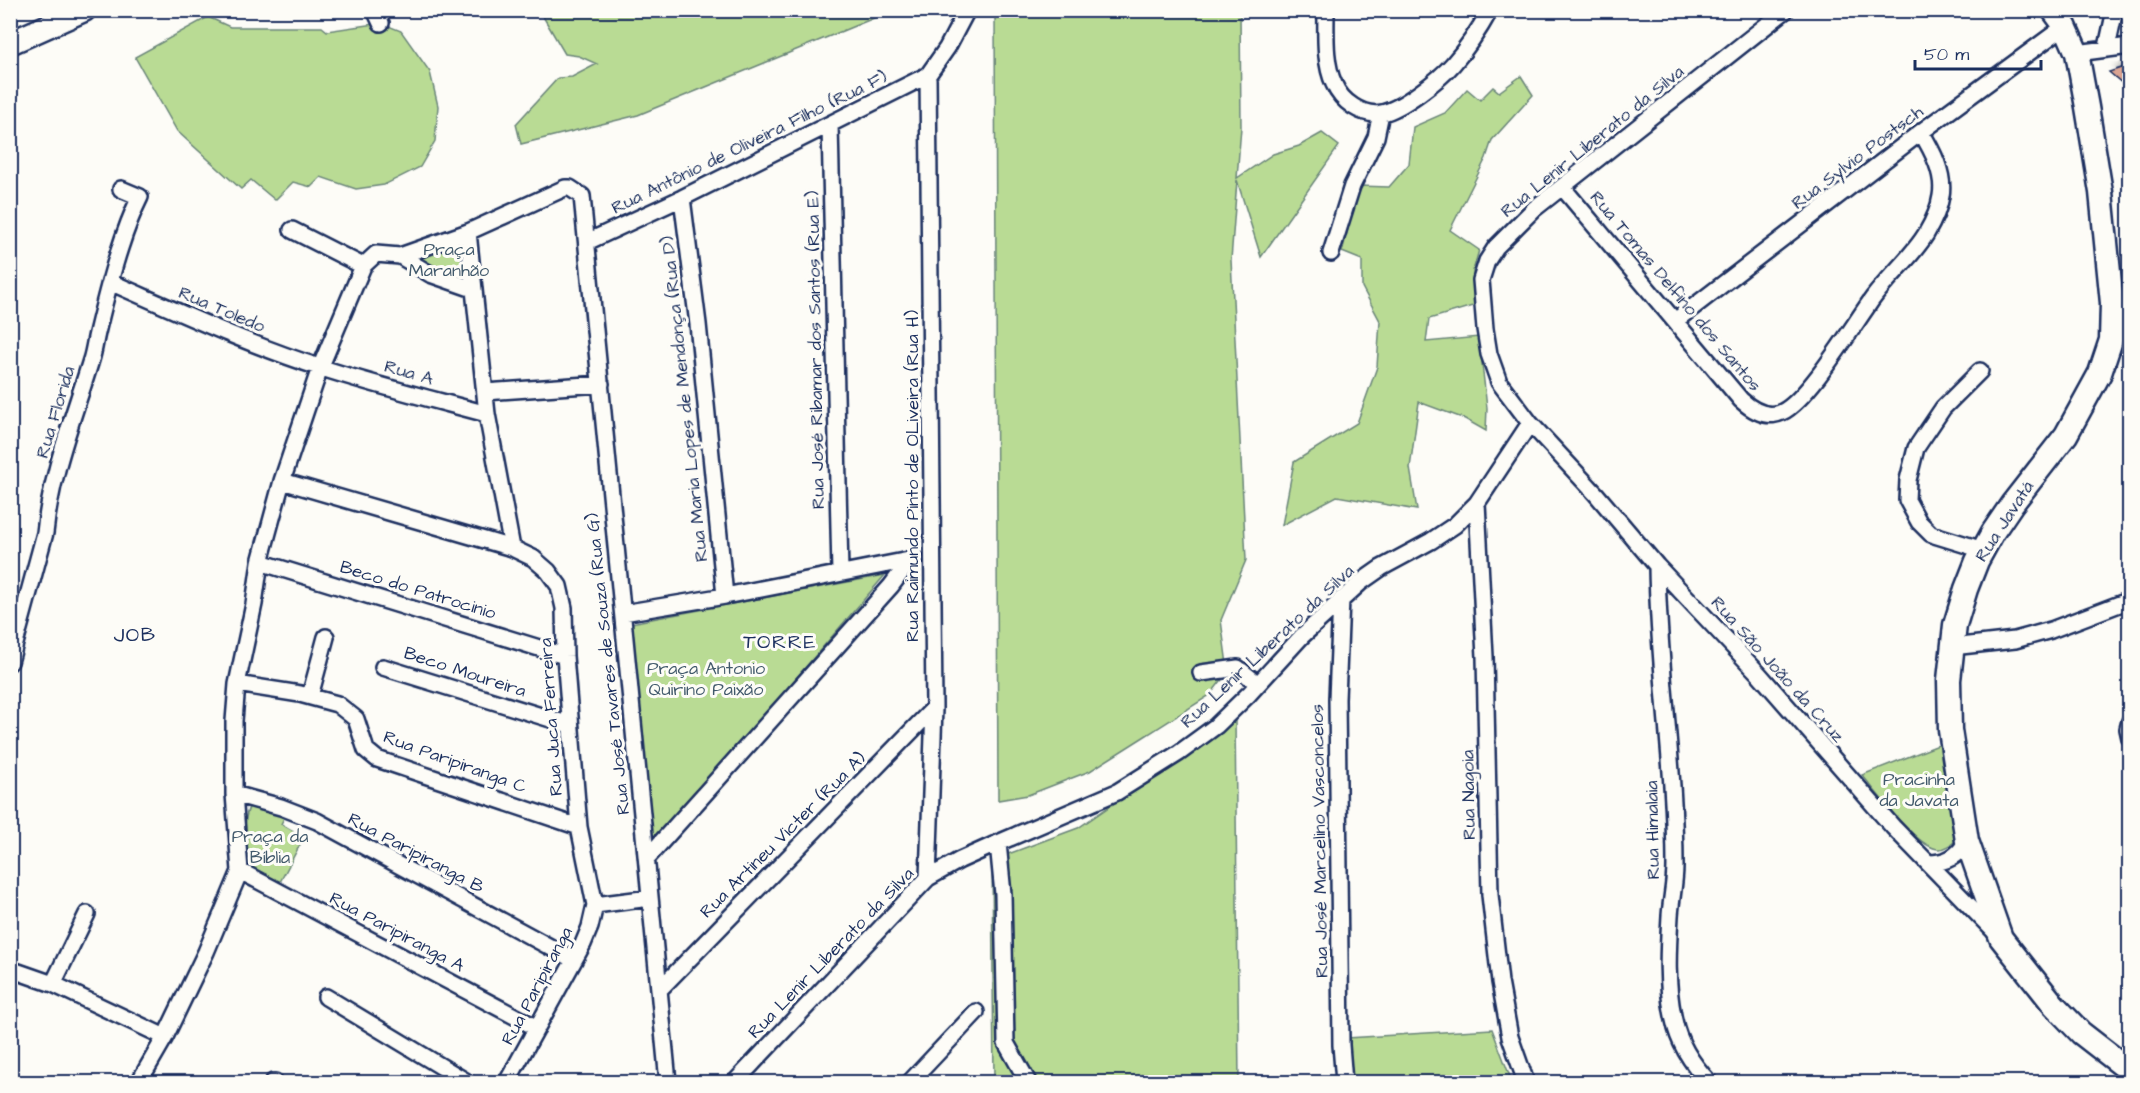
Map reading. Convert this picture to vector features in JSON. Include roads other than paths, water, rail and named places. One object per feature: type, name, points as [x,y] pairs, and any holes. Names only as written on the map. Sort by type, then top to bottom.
[{"type":"street","points":[[10,43],[84,10]]},
{"type":"street","points":[[928,75],[947,48],[967,10]]},
{"type":"street","points":[[1326,10],[1329,67],[1334,84],[1343,99],[1353,106],[1366,112],[1381,113],[1415,95],[1452,66],[1468,47],[1490,10]]},
{"type":"street","name":"Rua Lenir Liberato da Silva","points":[[735,1083],[928,878],[998,843],[1117,792],[1179,753],[1216,726],[1302,636],[1361,582],[1455,525],[1477,503],[1530,423],[1499,382],[1489,354],[1481,280],[1487,261],[1496,246],[1534,209],[1786,10]]},
{"type":"street","points":[[2107,48],[2115,10]]},
{"type":"street","name":"Rua Javatá","points":[[2059,18],[2077,53],[2101,192],[2112,303],[2111,340],[2100,373],[2066,435],[2012,504],[1983,550],[1966,589],[1955,626],[1952,647],[1949,680],[1950,730],[1967,841],[2001,938],[2054,1005],[2081,1033],[2130,1071]]},
{"type":"street","name":"Rua Sylvio Postsch","points":[[1674,321],[1922,132],[2059,18]]},
{"type":"street","points":[[2077,53],[2130,46]]},
{"type":"street","name":"Rua Antônio de Oliveira Filho (Rua F)","points":[[587,242],[682,198],[928,75]]},
{"type":"street","name":"Rua Raimundo Pinto de OLiveira (Rua H)","points":[[928,75],[934,708],[928,878]]},
{"type":"street","points":[[1331,253],[1352,186],[1376,137],[1381,113]]},
{"type":"street","name":"Rua José Ribamar dos Santos (Rua E)","points":[[830,125],[840,573]]},
{"type":"street","name":"Rua Tomas Delfino dos Santos","points":[[1563,188],[1749,407],[1770,415],[1781,413],[1792,406],[1821,371],[1874,297],[1924,237],[1937,213],[1942,194],[1936,158],[1922,132]]},
{"type":"street","name":"Rua José Tavares de Souza (Rua G)","points":[[468,232],[558,190],[570,188],[582,195],[668,1083]]},
{"type":"street","name":"Rua Florida","points":[[10,662],[45,533],[68,429],[92,357],[110,282],[134,208],[140,197],[121,189]]},
{"type":"street","name":"Rua Maria Lopes de Mendonça (Rua D)","points":[[682,198],[698,324],[725,596]]},
{"type":"street","points":[[292,230],[363,266]]},
{"type":"street","points":[[139,1083],[165,1037],[206,952],[240,871],[234,795],[234,721],[237,684],[254,604],[260,562],[282,481],[320,368],[363,266],[376,254],[393,254],[468,232],[487,414],[512,548]]},
{"type":"street","points":[[393,254],[430,273],[473,289]]},
{"type":"street","name":"Rua Toledo","points":[[110,282],[263,348],[320,368]]},
{"type":"street","name":"Rua A","points":[[320,368],[487,414]]},
{"type":"street","points":[[1980,371],[1943,408],[1916,448],[1908,480],[1907,500],[1919,522],[1931,534],[1983,550]]},
{"type":"street","points":[[485,392],[601,384]]},
{"type":"street","name":"Rua São João da Cruz","points":[[1530,423],[1596,494],[1657,566],[1759,674],[1893,827],[2001,938]]},
{"type":"street","name":"Rua Juca Ferreira","points":[[282,481],[512,548],[533,558],[548,571],[559,586],[564,608],[570,725],[579,827],[596,905]]},
{"type":"street","name":"Rua Nagoia","points":[[1477,503],[1485,657],[1490,895],[1500,982],[1510,1037],[1526,1083]]},
{"type":"street","points":[[623,613],[932,556]]},
{"type":"street","points":[[647,858],[891,586],[911,559]]},
{"type":"street","name":"Beco do Patrocinio","points":[[260,562],[566,656]]},
{"type":"street","name":"Rua Himalaia","points":[[1657,566],[1675,867],[1670,918],[1668,981],[1673,1020],[1678,1037],[1685,1053],[1709,1083]]},
{"type":"street","name":"Rua José Marcelino Vasconcelos","points":[[1341,599],[1337,699],[1341,1045],[1344,1083]]},
{"type":"street","points":[[1952,647],[2015,640],[2051,630],[2130,600]]},
{"type":"street","points":[[310,696],[326,637]]},
{"type":"street","name":"Beco Moureira","points":[[383,667],[570,725]]},
{"type":"street","points":[[1201,673],[1238,668],[1258,684]]},
{"type":"street","name":"Rua Paripiranga C","points":[[237,684],[310,696],[337,704],[347,710],[359,725],[366,750],[377,759],[579,827]]},
{"type":"street","name":"Rua Artineu Victer (Rua A)","points":[[660,989],[934,708]]},
{"type":"street","points":[[2130,721],[2128,729],[2130,738]]},
{"type":"street","name":"Rua Paripiranga B","points":[[234,795],[281,807],[317,821],[574,960]]},
{"type":"street","points":[[1928,863],[1942,863],[1953,858],[1962,850],[1967,841]]},
{"type":"street","points":[[998,843],[1003,894],[1006,1043],[1028,1083]]},
{"type":"street","name":"Rua Paripiranga A","points":[[240,871],[537,1028]]},
{"type":"street","points":[[596,905],[650,898]]},
{"type":"street","name":"Rua Paripiranga","points":[[507,1083],[591,927],[596,905]]},
{"type":"street","points":[[53,984],[87,914]]},
{"type":"street","points":[[10,969],[53,984],[165,1037]]},
{"type":"street","points":[[326,997],[467,1083]]},
{"type":"street","points":[[910,1083],[976,1012]]},
{"type":"district","name":"JOB","points":[[135,635]]},
{"type":"district","name":"TORRE","points":[[780,642]]},
{"type":"park label","name":"Praça Maranhão","points":[[449,259]]},
{"type":"park label","name":"Praça Antonio Quirino Paixão","points":[[706,678]]},
{"type":"park label","name":"Pracinha da Javata","points":[[1919,789]]},
{"type":"park label","name":"Praça da Bíblia","points":[[270,846]]}]
